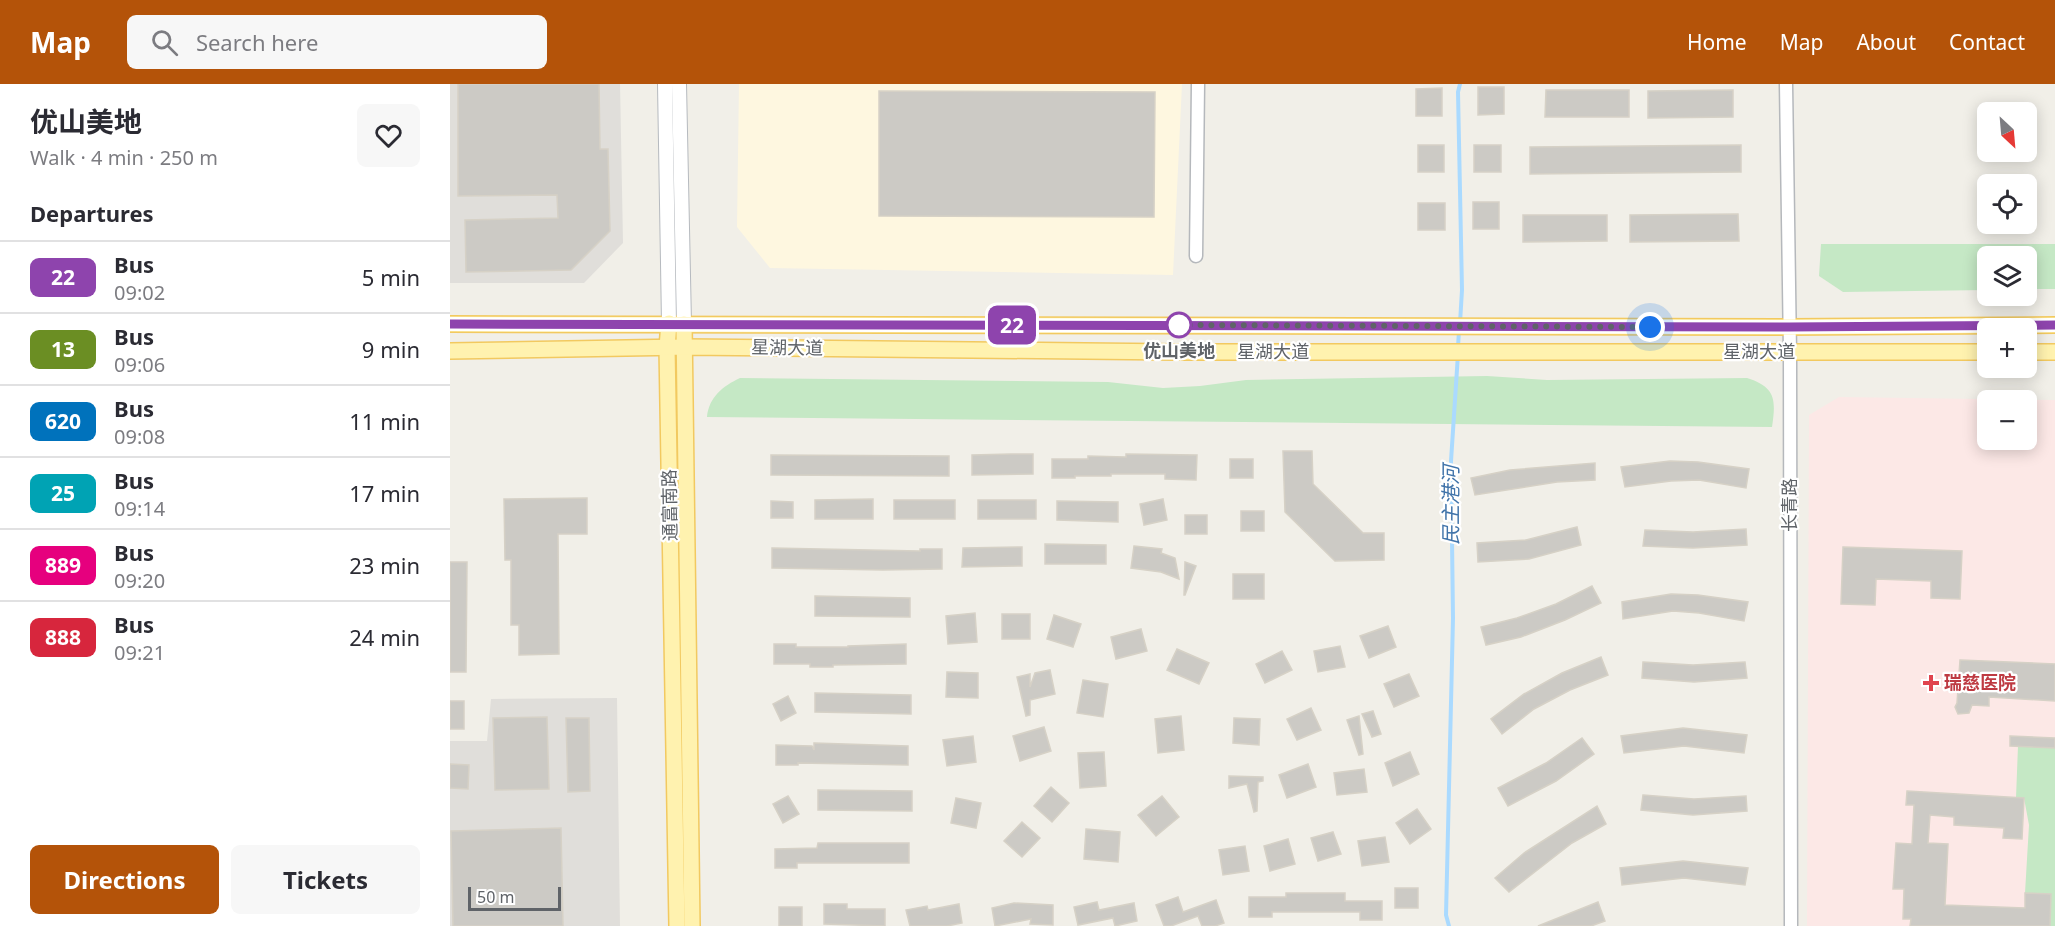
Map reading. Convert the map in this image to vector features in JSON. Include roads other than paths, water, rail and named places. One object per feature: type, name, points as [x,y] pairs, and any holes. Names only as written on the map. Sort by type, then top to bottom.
[{"type":"main road","name":"通富南路","points":[[665,84],[676,324],[685,347],[692,926]]},
{"type":"main road","name":"通富南路","points":[[677,926],[667,347],[676,324],[679,84]]},
{"type":"main road","name":"星湖大道","points":[[450,324],[1789,327],[2055,325]]},
{"type":"main road","name":"星湖大道","points":[[450,351],[685,347],[1177,352],[1977,352]]},
{"type":"main road","points":[[2037,352],[2055,352]]},
{"type":"street","points":[[1196,256],[1198,84]]},
{"type":"street","name":"长青路","points":[[1786,84],[1790,352],[1791,926]]},
{"type":"waterway","name":"民主港河","points":[[1460,84],[1458,92],[1462,290],[1460,323]]},
{"type":"waterway","name":"民主港河","points":[[1458,347],[1459,330]]},
{"type":"waterway","name":"民主港河","points":[[1449,926],[1446,915],[1453,618],[1451,461],[1458,354]]},
{"type":"place","name":"优山美地","points":[[1179,325]]},
{"type":"place","name":"瑞慈医院","points":[[1931,683]]}]
